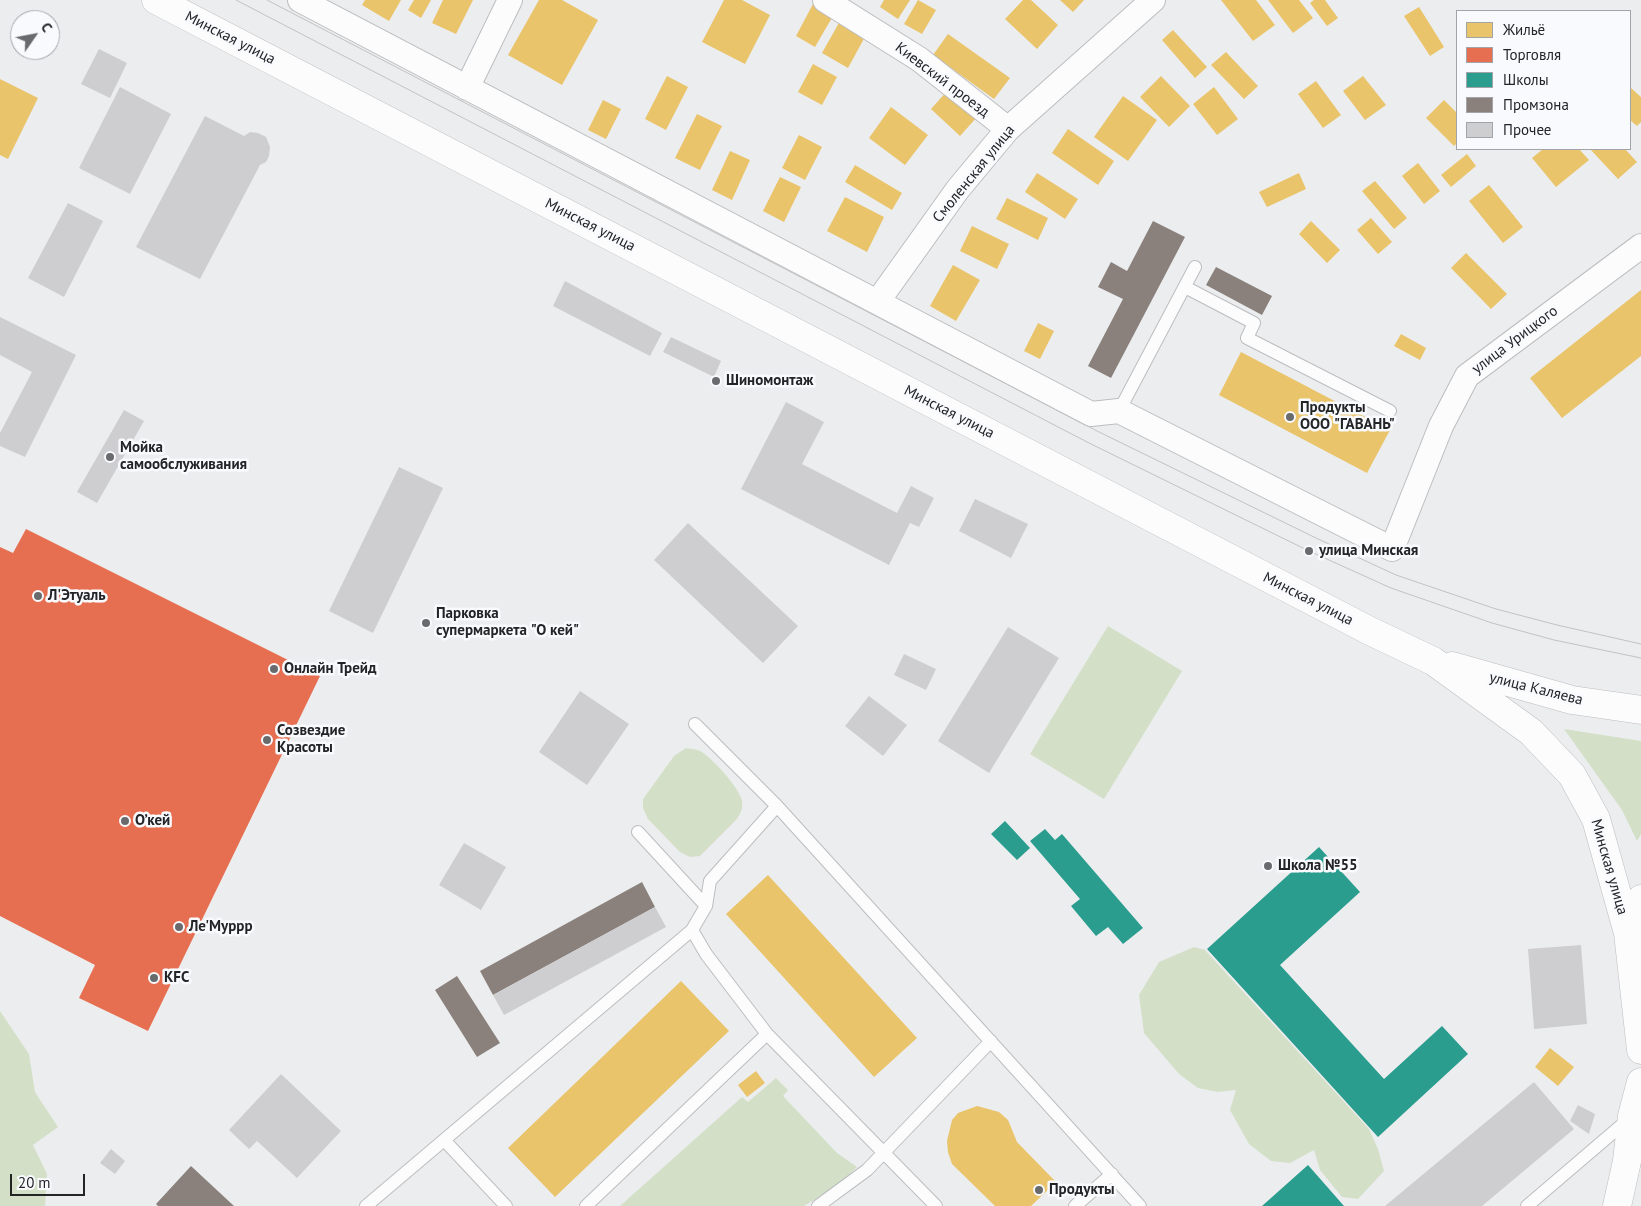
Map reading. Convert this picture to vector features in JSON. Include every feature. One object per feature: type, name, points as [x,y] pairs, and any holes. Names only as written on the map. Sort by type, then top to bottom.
[{"type":"main road","name":"Минская улица","points":[[156,0],[1370,631],[1433,661],[1531,732],[1572,775],[1596,819],[1628,933]]},
{"type":"main road","name":"улица Каляева","points":[[1433,661],[1572,700],[1641,710]]},
{"type":"main road","points":[[1641,899],[1628,933],[1641,1050]]},
{"type":"main road","points":[[1617,1206],[1627,1161],[1632,1116],[1641,1082]]},
{"type":"street","points":[[300,0],[1091,414],[1119,411]]},
{"type":"street","points":[[468,88],[510,0]]},
{"type":"street","name":"Киевский проезд","points":[[825,0],[919,59],[1008,129]]},
{"type":"street","name":"Смоленская улица","points":[[878,301],[958,189],[1008,129],[1153,0]]},
{"type":"street","name":"улица Урицкого","points":[[1119,411],[1392,549],[1440,426],[1467,376],[1641,246]]},
{"type":"lane","points":[[1119,411],[1195,267]]},
{"type":"lane","points":[[1185,286],[1254,323],[1247,338],[1390,410]]},
{"type":"lane","points":[[695,724],[777,806],[1140,1206]]},
{"type":"lane","points":[[366,1206],[692,930],[706,906],[710,881],[777,806]]},
{"type":"lane","points":[[638,832],[706,906]]},
{"type":"lane","points":[[692,930],[706,954],[767,1034],[936,1206]]},
{"type":"lane","points":[[586,1206],[767,1034]]},
{"type":"lane","points":[[818,1206],[852,1183],[867,1170],[991,1041]]},
{"type":"lane","points":[[1528,1206],[1632,1116]]},
{"type":"lane","points":[[445,1141],[506,1206]]},
{"type":"lane","points":[[1075,1206],[1112,1174]]},
{"type":"green space","points":[[1108,626],[1182,671],[1104,799],[1030,754]]},
{"type":"green space","points":[[1564,729],[1641,741],[1641,834],[1637,841],[1622,810]]},
{"type":"green space","points":[[686,748],[698,750],[717,765],[736,788],[742,801],[737,819],[700,856],[690,857],[680,852],[648,819],[643,808],[643,799],[674,756]]},
{"type":"green space","points":[[1194,947],[1205,950],[1369,1129],[1378,1149],[1384,1171],[1358,1199],[1342,1197],[1320,1170],[1314,1150],[1290,1163],[1271,1161],[1249,1144],[1230,1110],[1236,1090],[1218,1092],[1198,1088],[1179,1074],[1144,1033],[1139,995],[1159,962]]},
{"type":"green space","points":[[0,1011],[29,1054],[35,1092],[58,1127],[33,1145],[47,1174],[45,1206],[0,1206]]},
{"type":"green space","points":[[776,1078],[788,1090],[783,1096],[837,1153],[857,1167],[838,1185],[804,1206],[620,1206],[742,1097],[748,1102]]},
{"type":"building: Жильё","points":[[365,0],[401,0],[389,21],[362,5]]},
{"type":"building: Жильё","points":[[414,0],[431,0],[421,18],[408,10]]},
{"type":"building: Жильё","points":[[443,0],[473,0],[456,34],[432,23]]},
{"type":"building: Жильё","points":[[539,0],[562,0],[598,20],[562,85],[508,55]]},
{"type":"building: Жильё","points":[[724,0],[742,0],[770,15],[745,64],[702,42]]},
{"type":"building: Жильё","points":[[884,0],[910,0],[898,19],[880,7]]},
{"type":"building: Жильё","points":[[918,0],[936,10],[922,34],[904,24]]},
{"type":"building: Жильё","points":[[1023,0],[1031,0],[1058,25],[1037,49],[1005,19]]},
{"type":"building: Жильё","points":[[1060,0],[1084,0],[1073,12]]},
{"type":"building: Жильё","points":[[1221,0],[1256,0],[1275,25],[1253,41]]},
{"type":"building: Жильё","points":[[1268,0],[1299,0],[1313,18],[1293,33]]},
{"type":"building: Жильё","points":[[1314,0],[1325,0],[1338,18],[1327,26],[1310,3]]},
{"type":"building: Жильё","points":[[813,4],[833,16],[815,47],[796,36]]},
{"type":"building: Жильё","points":[[1419,7],[1444,47],[1430,56],[1404,16]]},
{"type":"building: Жильё","points":[[840,21],[866,35],[848,68],[822,53]]},
{"type":"building: Жильё","points":[[1173,30],[1207,67],[1195,78],[1162,40]]},
{"type":"building: Жильё","points":[[948,34],[1010,78],[994,99],[933,55]]},
{"type":"building: Жильё","points":[[1226,52],[1258,86],[1244,99],[1211,65]]},
{"type":"building: Жильё","points":[[813,64],[837,77],[822,105],[798,92]]},
{"type":"building: Жильё","points":[[667,76],[688,87],[666,130],[645,119]]},
{"type":"building: Жильё","points":[[1161,76],[1190,106],[1169,127],[1140,97]]},
{"type":"building: Жильё","points":[[1363,76],[1386,105],[1365,120],[1343,91]]},
{"type":"building: Жильё","points":[[0,79],[38,98],[8,159],[0,155]]},
{"type":"building: Жильё","points":[[1316,81],[1341,115],[1323,128],[1298,94]]},
{"type":"building: Жильё","points":[[1214,87],[1238,119],[1217,135],[1193,104]]},
{"type":"building: Жильё","points":[[1631,88],[1641,97],[1641,122],[1637,126],[1631,121]]},
{"type":"building: Жильё","points":[[948,90],[977,117],[960,136],[931,109]]},
{"type":"building: Жильё","points":[[1123,96],[1157,120],[1128,161],[1094,137]]},
{"type":"building: Жильё","points":[[603,100],[621,109],[606,139],[588,130]]},
{"type":"building: Жильё","points":[[1444,100],[1456,112],[1456,144],[1454,146],[1426,118]]},
{"type":"building: Жильё","points":[[891,107],[928,135],[905,165],[869,138]]},
{"type":"building: Жильё","points":[[697,114],[722,126],[700,170],[675,158]]},
{"type":"building: Жильё","points":[[1068,129],[1114,161],[1098,185],[1052,153]]},
{"type":"building: Жильё","points":[[799,135],[822,147],[805,180],[782,168]]},
{"type":"building: Жильё","points":[[1542,150],[1580,150],[1589,160],[1556,187],[1532,158]]},
{"type":"building: Жильё","points":[[1591,150],[1626,150],[1637,162],[1618,179]]},
{"type":"building: Жильё","points":[[730,151],[750,160],[732,200],[712,190]]},
{"type":"building: Жильё","points":[[1467,154],[1476,166],[1451,187],[1441,175]]},
{"type":"building: Жильё","points":[[1418,163],[1440,191],[1424,204],[1402,176]]},
{"type":"building: Жильё","points":[[855,165],[902,193],[892,210],[845,182]]},
{"type":"building: Жильё","points":[[1037,173],[1078,199],[1065,219],[1025,192]]},
{"type":"building: Жильё","points":[[1299,173],[1306,189],[1267,207],[1259,192]]},
{"type":"building: Жильё","points":[[780,177],[801,187],[784,222],[763,211]]},
{"type":"building: Жильё","points":[[1375,181],[1407,218],[1394,229],[1362,191]]},
{"type":"building: Жильё","points":[[1489,185],[1523,227],[1503,243],[1469,201]]},
{"type":"building: Жильё","points":[[845,197],[884,217],[867,252],[827,231]]},
{"type":"building: Жильё","points":[[1007,198],[1048,218],[1038,240],[996,219]]},
{"type":"building: Жильё","points":[[1371,218],[1392,242],[1378,254],[1357,230]]},
{"type":"building: Жильё","points":[[1311,221],[1340,250],[1327,263],[1299,234]]},
{"type":"building: Жильё","points":[[972,226],[1009,244],[997,269],[960,251]]},
{"type":"building: Жильё","points":[[1466,253],[1507,294],[1491,309],[1451,268]]},
{"type":"building: Жильё","points":[[953,265],[980,280],[956,321],[930,306]]},
{"type":"building: Жильё","points":[[1641,290],[1641,356],[1562,418],[1530,378]]},
{"type":"building: Жильё","points":[[1038,323],[1054,331],[1040,359],[1024,351]]},
{"type":"building: Жильё","points":[[1401,334],[1426,348],[1420,360],[1394,346]]},
{"type":"building: Жильё","points":[[1241,352],[1390,430],[1367,473],[1219,395]]},
{"type":"building: Жильё","points":[[768,875],[917,1038],[874,1077],[726,914]]},
{"type":"building: Жильё","points":[[681,981],[729,1031],[555,1197],[508,1148]]},
{"type":"building: Жильё","points":[[1550,1048],[1574,1067],[1558,1086],[1535,1067]]},
{"type":"building: Жильё","points":[[756,1071],[765,1083],[747,1097],[738,1085]]},
{"type":"building: Жильё","points":[[977,1106],[999,1112],[1008,1120],[1017,1142],[1056,1182],[1031,1206],[995,1206],[952,1164],[947,1141],[952,1120],[958,1113]]},
{"type":"building: Торговля","name":"О’кей","points":[[26,529],[320,676],[148,1031],[79,998],[95,965],[0,916],[0,547],[13,553]]},
{"type":"building: Школы","points":[[1005,821],[1030,848],[1017,860],[991,834]]},
{"type":"building: Школы","points":[[1045,829],[1055,840],[1062,834],[1143,928],[1123,944],[1108,927],[1096,936],[1071,906],[1080,899],[1030,841]]},
{"type":"building: Школы","points":[[1319,847],[1360,892],[1280,965],[1384,1079],[1442,1026],[1468,1054],[1378,1137],[1207,949]]},
{"type":"building: Школы","points":[[1308,1165],[1344,1206],[1262,1206]]},
{"type":"building: Промзона","points":[[1153,221],[1185,237],[1111,378],[1088,366],[1123,299],[1098,287],[1111,262],[1127,271]]},
{"type":"building: Промзона","points":[[1216,267],[1272,296],[1262,315],[1206,285]]},
{"type":"building: Промзона","points":[[642,882],[655,907],[493,995],[480,971]]},
{"type":"building: Промзона","points":[[457,976],[500,1043],[477,1057],[435,990]]},
{"type":"building: Промзона","points":[[191,1166],[234,1206],[158,1206],[156,1204]]},
{"type":"building: Прочее","points":[[99,49],[127,63],[110,98],[81,84]]},
{"type":"building: Прочее","points":[[120,87],[171,114],[130,194],[79,168]]},
{"type":"building: Прочее","points":[[205,116],[244,136],[250,132],[258,133],[266,137],[270,147],[266,162],[260,165],[200,279],[136,247]]},
{"type":"building: Прочее","points":[[68,203],[103,221],[64,297],[28,278]]},
{"type":"building: Прочее","points":[[565,281],[662,333],[650,356],[553,306]]},
{"type":"building: Прочее","points":[[0,317],[76,355],[25,457],[0,446],[0,433],[32,372],[0,355]]},
{"type":"building: Прочее","points":[[671,337],[721,361],[714,377],[663,352]]},
{"type":"building: Прочее","points":[[786,402],[824,422],[802,464],[897,513],[911,486],[934,498],[919,527],[910,523],[889,565],[741,489]]},
{"type":"building: Прочее","name":"Мойка самообслуживания","points":[[124,410],[144,421],[97,503],[77,492]]},
{"type":"building: Прочее","points":[[399,467],[443,488],[373,633],[329,611]]},
{"type":"building: Прочее","points":[[975,499],[1028,524],[1011,558],[959,531]]},
{"type":"building: Прочее","points":[[688,523],[798,626],[763,663],[654,560]]},
{"type":"building: Прочее","points":[[1008,627],[1059,658],[989,773],[938,741]]},
{"type":"building: Прочее","points":[[904,654],[936,669],[926,690],[894,675]]},
{"type":"building: Прочее","points":[[580,691],[629,724],[587,785],[539,752]]},
{"type":"building: Прочее","points":[[869,696],[907,725],[883,756],[845,726]]},
{"type":"building: Прочее","points":[[464,843],[506,867],[481,910],[439,885]]},
{"type":"building: Прочее","points":[[655,907],[666,927],[504,1015],[493,995]]},
{"type":"building: Прочее","points":[[1581,945],[1587,1024],[1534,1029],[1528,949]]},
{"type":"building: Прочее","points":[[281,1074],[341,1131],[297,1178],[257,1141],[249,1149],[229,1130]]},
{"type":"building: Прочее","points":[[1534,1082],[1574,1129],[1482,1206],[1385,1206]]},
{"type":"building: Прочее","points":[[1578,1105],[1595,1114],[1589,1134],[1570,1121]]},
{"type":"building: Прочее","points":[[111,1149],[125,1161],[115,1174],[100,1163]]},
{"type":"tram line","points":[[236,0],[1089,443],[1309,551],[1391,588],[1492,623],[1554,640],[1641,658]]},
{"type":"tram line","points":[[267,0],[1097,431],[1316,538],[1396,575],[1496,609],[1641,644]]},
{"type":"place","name":"Шиномонтаж","points":[[716,381]]},
{"type":"place","name":"Продукты ООО \"ГАВАНЬ\"","points":[[1290,417]]},
{"type":"place","name":"Мойка самообслуживания","points":[[110,457]]},
{"type":"place","name":"улица Минская","points":[[1309,551]]},
{"type":"place","name":"Л'Этуаль","points":[[38,596]]},
{"type":"place","name":"Парковка супермаркета \"О кей\"","points":[[426,623]]},
{"type":"place","name":"Онлайн Трейд","points":[[274,669]]},
{"type":"place","name":"Созвездие Красоты","points":[[267,740]]},
{"type":"place","name":"О’кей","points":[[125,821]]},
{"type":"place","name":"Школа №55","points":[[1268,866]]},
{"type":"place","name":"Ле'Муррр","points":[[179,927]]},
{"type":"place","name":"KFC","points":[[154,978]]},
{"type":"place","name":"Продукты","points":[[1039,1190]]}]
